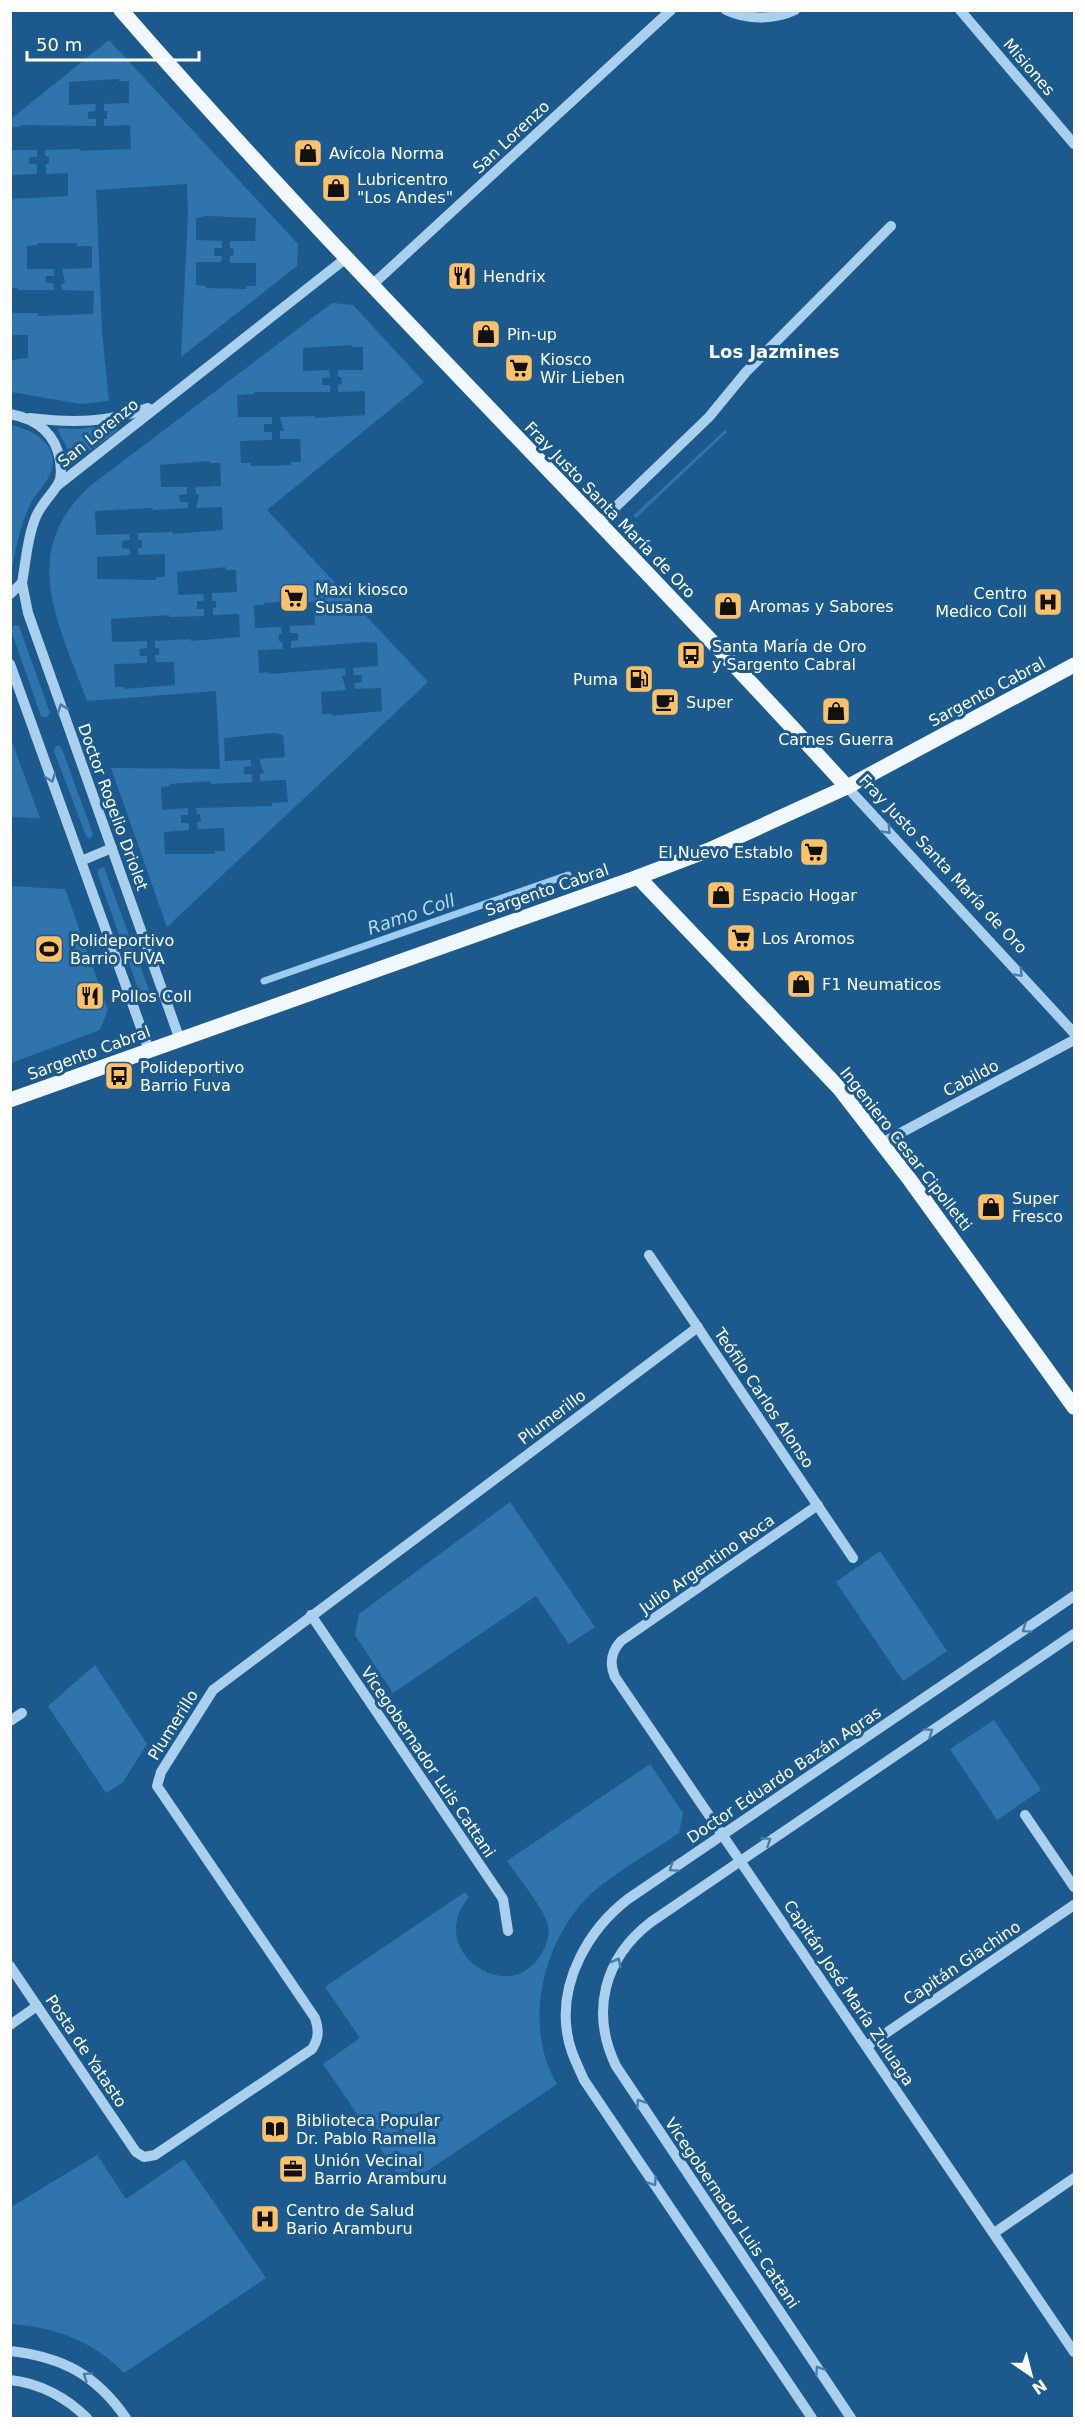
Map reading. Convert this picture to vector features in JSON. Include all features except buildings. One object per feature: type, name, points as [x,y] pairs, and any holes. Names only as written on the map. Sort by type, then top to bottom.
[{"type":"main road","name":"Fray Justo Santa María de Oro","points":[[121,10],[203,105],[345,259],[599,523],[847,787]]},
{"type":"main road","name":"Sargento Cabral","points":[[10,1100],[638,878],[709,850],[847,787],[1074,665]]},
{"type":"main road","name":"Ingeniero Cesar Cipolletti","points":[[638,878],[839,1088],[882,1143],[1074,1407]]},
{"type":"street","points":[[726,10],[750,17],[771,17],[795,10]]},
{"type":"street","name":"Misiones","points":[[960,10],[1074,144]]},
{"type":"street","name":"San Lorenzo","points":[[371,286],[668,11]]},
{"type":"street","points":[[599,523],[709,417],[746,372],[891,226]]},
{"type":"street","name":"San Lorenzo","points":[[22,583],[35,517],[58,485],[156,405],[345,259]]},
{"type":"street","name":"San Lorenzo","points":[[10,414],[96,421],[117,418],[156,405]]},
{"type":"street","points":[[27,417],[49,433],[55,442],[61,468],[58,485]]},
{"type":"street","points":[[10,594],[22,583]]},
{"type":"street","name":"Doctor Rogelio Driolet","points":[[22,583],[28,613],[180,1040]]},
{"type":"street","points":[[10,664],[149,1050]]},
{"type":"street","name":"Fray Justo Santa María de Oro","points":[[847,787],[1074,1033]]},
{"type":"street","points":[[81,861],[112,848]]},
{"type":"street","name":"Cabildo","points":[[882,1143],[1074,1040]]},
{"type":"street","name":"Teófilo Carlos Alonso","points":[[649,1255],[854,1558]]},
{"type":"street","name":"Plumerillo","points":[[136,2152],[144,2157],[155,2155],[304,2055],[317,2041],[318,2029],[315,2018],[157,1786],[161,1772],[213,1690],[698,1327]]},
{"type":"street","name":"Julio Argentino Roca","points":[[614,1648],[818,1505]]},
{"type":"street","name":"Doctor Eduardo Bazán Agras","points":[[812,2418],[584,2080],[574,2060],[566,2022],[570,1983],[583,1954],[603,1922],[628,1899],[1074,1596]]},
{"type":"street","name":"Vicegobernador Luis Cattani","points":[[311,1615],[503,1899],[508,1931]]},
{"type":"street","points":[[740,1859],[1074,1634]]},
{"type":"street","name":"Capitán José María Zuluaga","points":[[614,1648],[611,1667],[615,1677],[1074,2352]]},
{"type":"street","points":[[10,1720],[22,1713]]},
{"type":"street","points":[[1025,1815],[1074,1887]]},
{"type":"street","name":"Vicegobernador Luis Cattani","points":[[740,1859],[638,1932],[617,1959],[603,1993],[602,2018],[610,2054],[616,2067],[851,2418]]},
{"type":"street","name":"Capitán Giachino","points":[[867,2046],[1074,1905]]},
{"type":"street","name":"Posta de Yatasto","points":[[10,1966],[136,2152]]},
{"type":"street","points":[[10,2025],[38,2006]]},
{"type":"street","points":[[994,2233],[1074,2178]]},
{"type":"street","points":[[10,2351],[45,2356],[80,2371],[108,2395],[126,2418]]},
{"type":"street","points":[[10,2380],[25,2382],[60,2397],[87,2418]]},
{"type":"shaded area","points":[[109,40],[298,244],[297,266],[181,357],[188,214],[187,184],[96,190],[102,332],[109,401],[81,404],[11,392],[11,360],[28,358],[28,335],[11,335],[11,313],[38,313],[38,316],[93,314],[94,291],[62,290],[61,284],[65,283],[62,269],[92,268],[92,246],[77,246],[77,243],[38,243],[27,246],[27,269],[54,269],[54,276],[46,276],[46,283],[53,283],[54,290],[11,288],[11,197],[12,199],[68,196],[68,173],[46,174],[49,157],[45,156],[45,150],[131,149],[130,125],[104,126],[107,111],[104,111],[104,104],[129,103],[129,81],[119,81],[119,79],[69,82],[69,105],[96,104],[95,111],[88,112],[88,119],[96,119],[96,126],[20,125],[20,127],[11,127],[11,119]],"holes":[[[206,216],[256,218],[255,241],[230,241],[230,248],[234,249],[233,256],[230,256],[230,263],[256,263],[256,286],[246,286],[246,289],[206,288],[206,286],[196,285],[196,262],[221,262],[222,256],[214,256],[214,248],[222,248],[222,241],[196,240],[196,218]]]},
{"type":"shaded area","points":[[11,150],[37,150],[37,157],[29,157],[29,164],[37,164],[37,174],[11,175]]},
{"type":"shaded area","points":[[332,303],[353,305],[424,382],[267,510],[428,682],[167,927],[111,768],[220,769],[216,691],[87,701],[56,616],[51,589],[50,563],[55,537],[68,511],[90,486]],"holes":[[[352,345],[363,347],[363,370],[338,370],[338,377],[341,377],[342,384],[338,385],[338,392],[365,391],[365,415],[315,418],[315,416],[280,417],[284,431],[280,431],[280,439],[300,439],[301,462],[291,462],[291,465],[251,466],[250,463],[241,463],[240,441],[272,440],[272,432],[264,432],[264,424],[272,424],[272,417],[238,417],[237,395],[254,394],[255,392],[330,392],[330,385],[322,385],[322,378],[330,377],[329,370],[303,371],[303,348]],[[209,461],[220,463],[221,486],[195,487],[196,494],[199,494],[196,508],[222,507],[223,530],[173,534],[173,532],[138,533],[138,540],[142,540],[142,548],[138,548],[138,555],[165,554],[165,577],[156,577],[156,580],[97,579],[97,557],[130,555],[130,549],[122,548],[122,541],[130,540],[129,534],[96,535],[95,511],[188,508],[188,502],[180,502],[179,495],[187,494],[187,487],[161,487],[160,465]],[[226,567],[226,570],[236,570],[237,592],[212,593],[212,601],[216,601],[213,615],[239,614],[240,637],[155,641],[155,648],[159,648],[159,655],[155,655],[156,662],[174,662],[175,685],[125,689],[125,687],[115,687],[114,664],[147,663],[147,656],[140,656],[139,649],[147,648],[147,641],[112,642],[111,619],[169,615],[170,617],[204,616],[204,609],[197,609],[197,601],[204,601],[203,594],[178,595],[177,572]],[[304,600],[304,603],[314,602],[315,625],[290,626],[290,633],[298,633],[298,640],[291,641],[291,648],[377,643],[378,666],[353,668],[354,675],[362,675],[362,682],[354,683],[355,689],[381,688],[382,711],[332,716],[332,714],[322,714],[321,692],[346,690],[342,676],[346,675],[345,668],[259,673],[258,650],[283,649],[282,642],[279,641],[279,634],[282,634],[281,627],[255,628],[254,605],[264,605],[264,603]],[[273,733],[283,735],[285,757],[259,759],[264,773],[260,774],[260,781],[286,780],[288,802],[272,803],[272,806],[196,808],[201,822],[197,822],[198,829],[224,828],[225,851],[215,851],[215,854],[165,854],[164,832],[189,830],[189,823],[181,823],[181,815],[188,815],[188,808],[162,810],[161,787],[170,786],[170,784],[210,781],[211,784],[252,782],[252,774],[244,774],[244,767],[251,766],[251,760],[225,761],[224,738]]]},
{"type":"shaded area","points":[[11,425],[39,437],[46,443],[53,459],[47,480],[26,515],[11,575]]},
{"type":"shaded area","points":[[116,425],[117,431],[70,465],[66,446],[58,431],[59,428],[78,429]]},
{"type":"shaded area","points":[[725,430],[727,432],[636,518],[633,516]]},
{"type":"shaded area","points":[[14,625],[19,626],[50,713],[46,718],[41,716],[11,630]]},
{"type":"shaded area","points":[[10,736],[40,818],[11,817]]},
{"type":"shaded area","points":[[56,746],[62,749],[93,834],[90,839],[86,836],[54,751]]},
{"type":"shaded area","points":[[104,867],[149,990],[146,996],[140,994],[98,875],[98,869]]},
{"type":"shaded area","name":"Polideportivo Barrio FUVA","points":[[11,886],[65,889],[108,1010],[100,1030],[11,1063]]},
{"type":"shaded area","points":[[510,1502],[595,1627],[569,1644],[536,1596],[393,1693],[355,1635],[359,1614]]},
{"type":"shaded area","points":[[880,1551],[947,1651],[903,1681],[836,1582]]},
{"type":"shaded area","points":[[95,1665],[147,1744],[123,1782],[106,1793],[48,1706]]},
{"type":"shaded area","points":[[994,1720],[1041,1790],[997,1820],[950,1749]]},
{"type":"shaded area","points":[[650,1764],[683,1813],[679,1833],[599,1887],[580,1905],[564,1927],[552,1952],[544,1979],[540,2006],[540,2034],[546,2060],[557,2084],[402,2188],[400,2177],[323,2064],[360,2038],[325,1987],[465,1892],[469,1897],[458,1917],[457,1937],[464,1954],[477,1967],[494,1974],[511,1976],[528,1969],[542,1953],[549,1930],[540,1908],[507,1861]]},
{"type":"shaded area","points":[[97,2155],[126,2199],[184,2159],[266,2278],[124,2373],[86,2344],[43,2328],[11,2324],[11,2207]]},
{"type":"waterway","name":"Ramo Coll","points":[[264,981],[568,875]]},
{"type":"place","name":"Avícola Norma","points":[[308,153]]},
{"type":"place","name":"Lubricentro \"Los Andes\"","points":[[336,188]]},
{"type":"place","name":"Hendrix","points":[[462,276]]},
{"type":"place","name":"Pin-up","points":[[486,334]]},
{"type":"place","name":"Kiosco Wir Lieben","points":[[519,368]]},
{"type":"place","name":"Maxi kiosco Susana","points":[[294,598]]},
{"type":"place","name":"Centro Medico Coll","points":[[1048,602]]},
{"type":"place","name":"Aromas y Sabores","points":[[728,606]]},
{"type":"place","name":"Santa María de Oro y Sargento Cabral","points":[[691,655]]},
{"type":"place","name":"Puma","points":[[639,679]]},
{"type":"place","name":"Super","points":[[665,702]]},
{"type":"place","name":"Carnes Guerra","points":[[836,711]]},
{"type":"place","name":"El Nuevo Establo","points":[[814,852]]},
{"type":"place","name":"Espacio Hogar","points":[[721,895]]},
{"type":"place","name":"Los Aromos","points":[[741,938]]},
{"type":"place","name":"Polideportivo Barrio FUVA","points":[[49,949]]},
{"type":"place","name":"F1 Neumaticos","points":[[801,984]]},
{"type":"place","name":"Pollos Coll","points":[[90,996]]},
{"type":"place","name":"Polideportivo Barrio Fuva","points":[[119,1076]]},
{"type":"place","name":"Super Fresco","points":[[991,1207]]},
{"type":"place","name":"Biblioteca Popular Dr. Pablo Ramella","points":[[275,2129]]},
{"type":"place","name":"Unión Vecinal Barrio Aramburu","points":[[293,2169]]},
{"type":"place","name":"Centro de Salud Bario Aramburu","points":[[265,2219]]},
{"type":"district","name":"Los Jazmines","points":[[774,351]]}]
